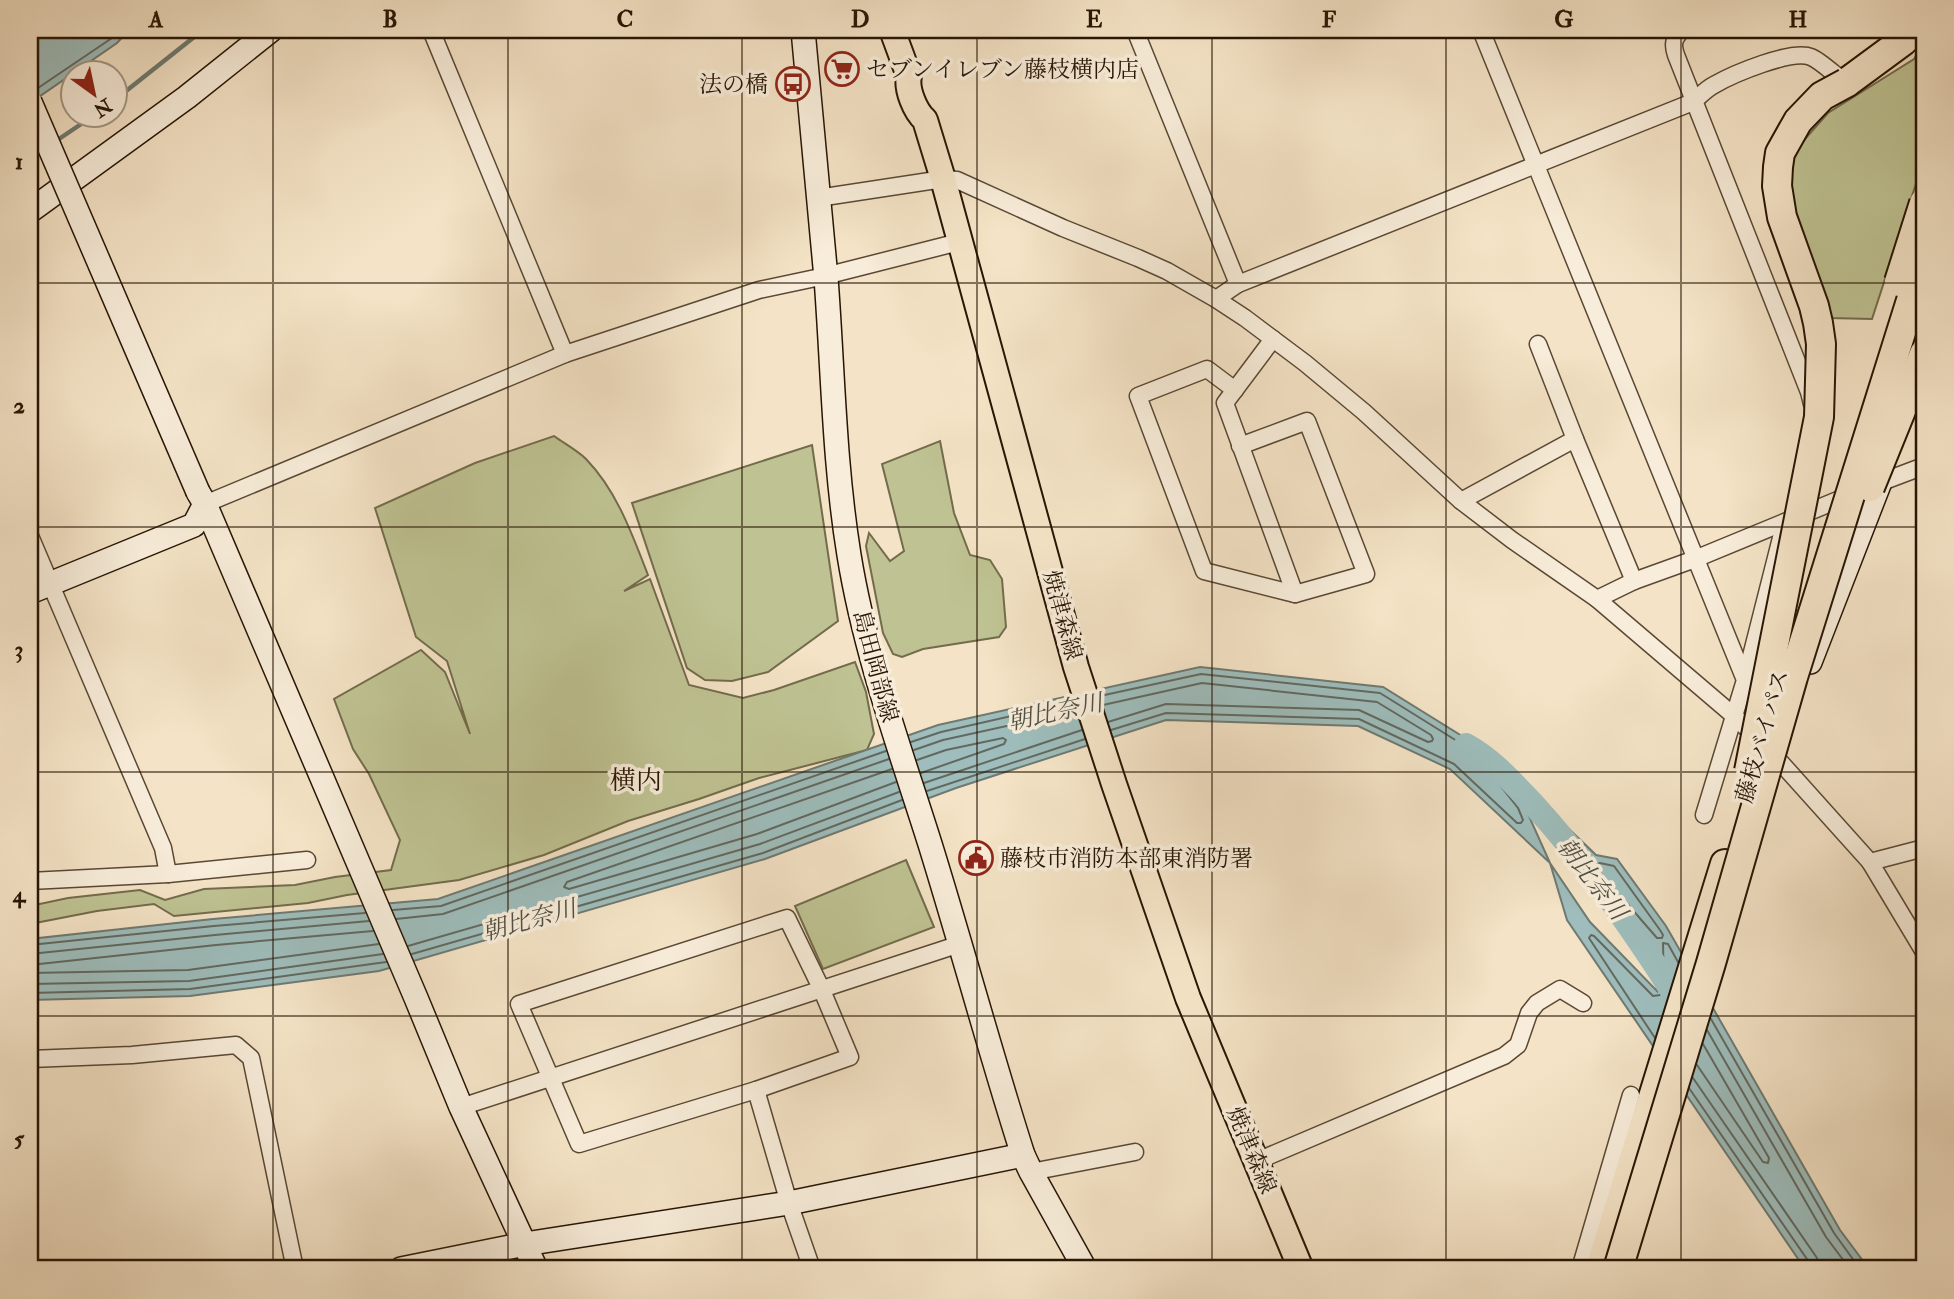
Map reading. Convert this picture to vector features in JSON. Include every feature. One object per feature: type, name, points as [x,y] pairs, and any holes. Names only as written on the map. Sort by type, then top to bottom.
[{"type":"highway","points":[[1742,808],[1819,417],[1821,344],[1818,323],[1782,217],[1777,186],[1780,153],[1798,121],[1822,96],[1846,83],[1914,30]]},
{"type":"highway","name":"藤枝バイパス","points":[[1600,1269],[1700,948],[1790,641],[1924,203]]},
{"type":"highway","name":"藤枝バイパス","points":[[1618,1269],[1712,963],[1793,677],[1924,259]]},
{"type":"highway","points":[[1793,677],[1924,354]]},
{"type":"main road","name":"焼津森線","points":[[892,30],[909,76],[907,83],[919,115],[925,120],[943,179],[1076,667],[1114,784],[1188,998],[1301,1269]]},
{"type":"street","points":[[30,211],[187,97],[271,30]]},
{"type":"street","points":[[431,30],[565,354]]},
{"type":"street","name":"島田岡部線","points":[[803,30],[825,276],[838,463],[849,554],[865,631],[1027,1164],[1086,1269]]},
{"type":"street","points":[[1135,30],[1238,284]]},
{"type":"street","points":[[1481,30],[1745,680]]},
{"type":"street","points":[[1682,30],[1673,46],[1810,392],[1814,415],[1809,462],[1785,522],[1745,680],[1704,816]]},
{"type":"street","points":[[1216,299],[1238,284],[1693,102],[1712,85],[1787,55],[1810,56],[1846,83]]},
{"type":"street","points":[[30,102],[461,1107],[536,1269]]},
{"type":"street","points":[[818,198],[943,179],[957,180],[1167,271],[1216,299],[1273,339],[1364,412],[1461,501],[1597,599],[1733,715],[1774,755],[1870,862],[1924,952]]},
{"type":"street","points":[[202,498],[565,354],[759,290],[959,242]]},
{"type":"street","points":[[1633,1269],[1774,755],[1880,482],[1924,337]]},
{"type":"street","points":[[1273,339],[1225,403],[1295,594]]},
{"type":"street","points":[[1538,344],[1634,582]]},
{"type":"street","points":[[1235,390],[1207,369],[1138,396],[1204,571],[1295,594],[1366,574],[1307,421],[1240,446]]},
{"type":"street","points":[[1461,501],[1575,439]]},
{"type":"street","points":[[1597,599],[1924,466]]},
{"type":"street","points":[[40,588],[194,525],[202,498]]},
{"type":"street","points":[[30,536],[40,588],[163,848],[168,874]]},
{"type":"street","points":[[1870,862],[1924,848]]},
{"type":"street","points":[[30,881],[168,874],[307,860]]},
{"type":"street","points":[[787,918],[821,988],[850,1058],[579,1144],[519,1004],[787,918]]},
{"type":"street","points":[[461,1107],[960,944]]},
{"type":"street","points":[[1257,1161],[1504,1056],[1518,1045],[1530,1013],[1537,1003],[1560,989],[1583,1003]]},
{"type":"street","points":[[30,1059],[132,1055],[236,1045],[251,1058],[295,1269]]},
{"type":"street","points":[[756,1090],[789,1203],[812,1269]]},
{"type":"street","points":[[1580,1269],[1631,1095]]},
{"type":"street","points":[[401,1269],[525,1244],[1027,1164],[1135,1152]]},
{"type":"green space","points":[[1924,42],[1924,159],[1872,319],[1830,318],[1797,229],[1785,181],[1797,148],[1828,113],[1914,59]]},
{"type":"green space","points":[[554,436],[586,459],[615,499],[648,575],[624,591],[650,579],[689,685],[743,698],[855,662],[866,692],[874,734],[867,750],[759,778],[628,821],[544,855],[459,880],[308,903],[174,916],[154,904],[97,911],[30,924],[30,906],[68,898],[140,890],[165,900],[204,889],[295,885],[391,870],[400,840],[369,774],[353,749],[334,699],[421,650],[445,672],[470,734],[447,661],[416,637],[375,508],[475,463]]},
{"type":"green space","points":[[940,441],[954,513],[970,555],[990,560],[1002,579],[1006,627],[999,637],[923,649],[902,657],[893,654],[883,633],[866,546],[869,533],[890,561],[904,551],[882,464]]},
{"type":"green space","points":[[812,445],[838,621],[768,672],[732,681],[705,680],[687,668],[632,503]]},
{"type":"green space","points":[[906,860],[934,927],[823,969],[795,906]]},
{"type":"water","points":[[73,30],[129,30],[117,43],[92,60],[60,60],[60,82],[30,103],[30,61]]},
{"type":"water","points":[[1200,667],[1383,687],[1478,746],[1524,805],[1550,863],[1450,769],[1358,726],[1166,720],[956,788],[765,859],[379,971],[190,996],[30,1000],[30,939],[438,899],[938,725]]},
{"type":"water","points":[[1543,804],[1596,855],[1617,859],[1666,926],[1840,1230],[1869,1269],[1805,1269],[1567,920],[1550,863],[1590,922],[1657,991],[1655,946],[1583,864]]},
{"type":"waterway","points":[[30,62],[68,30]]},
{"type":"waterway","points":[[130,88],[203,30]]},
{"type":"waterway","points":[[56,141],[72,130]]},
{"type":"waterway","points":[[30,159],[43,150]]},
{"type":"waterway","name":"朝比奈川","points":[[1466,745],[1502,772],[1554,827],[1608,897],[1674,994]]},
{"type":"place","name":"セブンイレブン藤枝横内店","points":[[842,69]]},
{"type":"place","name":"法の橋","points":[[793,84]]},
{"type":"place","name":"藤枝市消防本部東消防署","points":[[976,858]]},
{"type":"district","name":"横内","points":[[636,780]]}]
